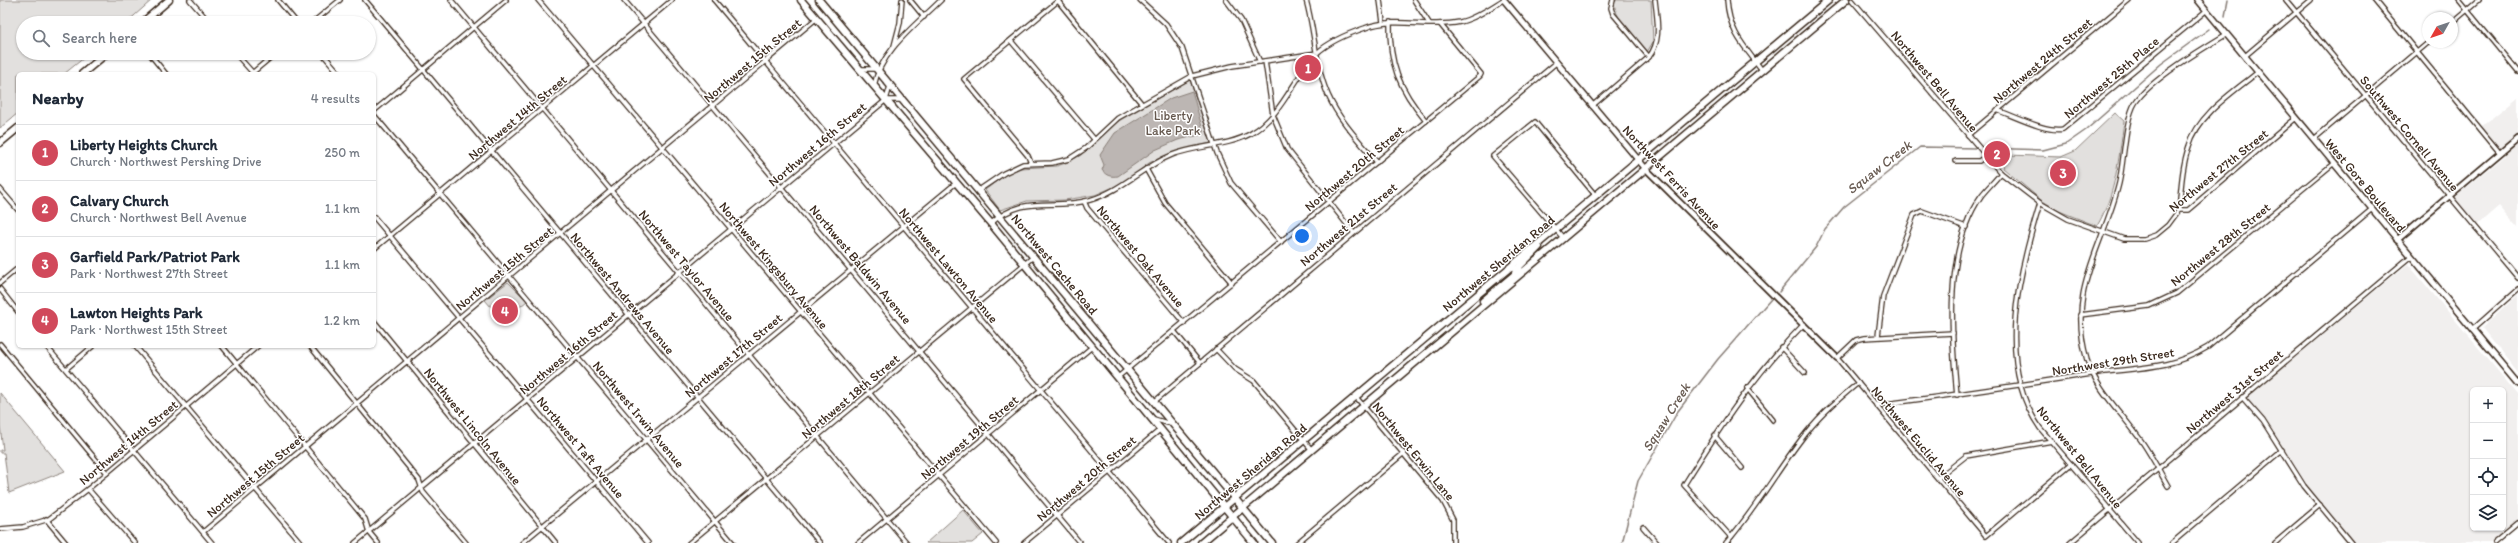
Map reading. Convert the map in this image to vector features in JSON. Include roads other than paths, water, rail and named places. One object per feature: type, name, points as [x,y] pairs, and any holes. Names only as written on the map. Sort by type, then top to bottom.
[{"type":"main road","points":[[150,16],[169,0]]},
{"type":"main road","name":"Northwest Cache Road","points":[[802,0],[1093,346],[1254,543]]},
{"type":"main road","name":"Northwest Cache Road","points":[[819,0],[1000,215],[1272,543]]},
{"type":"main road","name":"Northwest Ferris Avenue","points":[[1504,0],[1646,169]]},
{"type":"main road","name":"Northwest Sheridan Road","points":[[1181,543],[1829,0]]},
{"type":"main road","name":"Northwest Sheridan Road","points":[[1201,543],[1311,449],[1564,239],[1846,0]]},
{"type":"main road","name":"West Gore Boulevard","points":[[2198,0],[2518,384]]},
{"type":"main road","points":[[84,72],[99,60]]},
{"type":"main road","points":[[0,143],[16,130]]},
{"type":"main road","points":[[1521,275],[1520,267],[1536,252],[1540,242]]},
{"type":"main road","points":[[1475,312],[1479,304],[1516,272],[1513,265]]},
{"type":"street","points":[[190,0],[204,16]]},
{"type":"street","points":[[278,0],[291,16]]},
{"type":"street","points":[[321,16],[340,0]]},
{"type":"street","name":"Northwest Andrews Avenue","points":[[364,0],[820,543]]},
{"type":"street","name":"Northwest Taylor Avenue","points":[[451,0],[907,543]]},
{"type":"street","points":[[376,109],[506,0]]},
{"type":"street","name":"Northwest Kingsbury Avenue","points":[[538,0],[868,394],[996,543]]},
{"type":"street","name":"Northwest Baldwin Avenue","points":[[624,0],[852,269],[1080,543]]},
{"type":"street","name":"Northwest 14th Street","points":[[376,247],[672,0]]},
{"type":"street","name":"Northwest Lawton Avenue","points":[[714,0],[904,226],[1040,391],[1169,543]]},
{"type":"street","points":[[894,47],[900,23],[902,0]]},
{"type":"street","points":[[910,0],[924,17]]},
{"type":"street","points":[[874,86],[877,69],[894,47],[941,0]]},
{"type":"street","points":[[1140,0],[1172,31],[1187,59],[1222,167],[1232,183],[1281,242]]},
{"type":"street","points":[[1226,0],[1241,20],[1263,61],[1273,115],[1287,149],[1353,232]]},
{"type":"street","points":[[1306,0],[1328,94],[1336,110],[1377,162]]},
{"type":"street","points":[[1380,0],[1383,22]]},
{"type":"street","points":[[1414,0],[1429,23]]},
{"type":"street","points":[[990,224],[1000,215],[1027,204],[1084,201],[1115,191],[1146,170],[1174,154],[1245,137],[1260,128],[1273,115],[1318,53],[1352,32],[1383,22],[1440,24],[1469,19],[1504,0]]},
{"type":"street","points":[[1613,0],[1611,8],[1613,14],[1649,58]]},
{"type":"street","points":[[1592,106],[1649,58],[1658,42],[1655,0]]},
{"type":"street","points":[[1728,0],[1730,25],[1736,37],[1762,70]]},
{"type":"street","name":"Northwest Bell Avenue","points":[[1852,0],[1984,155],[2001,173],[2040,203],[2017,286],[2015,316],[2020,386],[2032,417],[2138,543]]},
{"type":"street","name":"Northwest 24th Street","points":[[1968,135],[2129,0]]},
{"type":"street","name":"Southwest Cornell Avenue","points":[[2286,0],[2518,278]]},
{"type":"street","points":[[2245,56],[2311,0]]},
{"type":"street","points":[[2374,0],[2500,153]]},
{"type":"street","points":[[2459,0],[2518,72]]},
{"type":"street","points":[[2458,18],[2479,0]]},
{"type":"street","points":[[1031,163],[1028,156],[964,79],[1059,1],[1142,104]]},
{"type":"street","name":"Northwest 25th Place","points":[[1998,110],[2042,127],[2056,131],[2063,129],[2207,10]]},
{"type":"street","name":"Northwest 15th Street","points":[[203,532],[255,490],[356,403],[408,362],[561,234],[817,18]]},
{"type":"street","points":[[1390,22],[1392,59],[1396,72],[1409,99],[1426,121]]},
{"type":"street","name":"Northwest 20th Street","points":[[1118,377],[1481,74],[1440,24]]},
{"type":"street","points":[[2168,486],[2138,436],[2103,392],[2092,374],[2082,338],[2080,315],[2082,295],[2088,269],[2119,183],[2134,104],[2187,58],[2227,34]]},
{"type":"street","points":[[1011,41],[1094,140]]},
{"type":"street","points":[[2314,139],[2422,47]]},
{"type":"street","points":[[979,190],[1015,167],[1031,163],[1052,163],[1069,159],[1094,140],[1110,124],[1192,76],[1217,69],[1318,53]]},
{"type":"street","points":[[154,60],[164,72]]},
{"type":"street","points":[[241,60],[250,72]]},
{"type":"street","points":[[254,72],[268,60]]},
{"type":"street","points":[[328,60],[338,72]]},
{"type":"street","name":"Northwest 21st Street","points":[[1155,401],[1353,232],[1556,63]]},
{"type":"street","points":[[860,69],[877,69]]},
{"type":"street","points":[[2179,210],[2182,174],[2189,145],[2198,128],[2212,112],[2258,72]]},
{"type":"street","points":[[890,85],[886,100],[903,100]]},
{"type":"street","name":"Northwest 16th Street","points":[[356,543],[528,400],[730,228],[886,100]]},
{"type":"street","name":"Northwest Irwin Avenue","points":[[376,117],[733,543]]},
{"type":"street","name":"Northwest 27th Street","points":[[2040,203],[2068,219],[2102,232],[2124,238],[2144,239],[2162,230],[2179,210],[2188,210],[2296,118]]},
{"type":"street","points":[[1564,239],[1494,156],[1535,122],[1596,196]]},
{"type":"street","points":[[2397,240],[2518,138]]},
{"type":"street","points":[[1956,161],[1979,161],[1984,155]]},
{"type":"street","name":"Northwest 28th Street","points":[[2080,315],[2149,306],[2177,293],[2214,264],[2334,163]]},
{"type":"street","name":"Northwest Ferris Avenue","points":[[1646,169],[1837,358]]},
{"type":"street","points":[[1146,170],[1165,203],[1232,283]]},
{"type":"street","points":[[1957,395],[1952,333],[1952,298],[1955,270],[1966,227],[1981,196],[2001,173]]},
{"type":"street","name":"Northwest 17th Street","points":[[522,543],[956,183]]},
{"type":"street","points":[[0,189],[16,208]]},
{"type":"street","name":"Northwest Oak Avenue","points":[[1084,201],[1088,208],[1184,323]]},
{"type":"street","name":"Northwest 29th Street","points":[[1876,405],[1957,395],[2092,374],[2171,364],[2197,354],[2208,347],[2372,210]]},
{"type":"street","points":[[1878,336],[1883,296],[1914,215],[1922,211],[1966,227]]},
{"type":"street","name":"Northwest Taft Avenue","points":[[376,219],[648,543]]},
{"type":"street","name":"Northwest 18th Street","points":[[689,543],[1034,256]]},
{"type":"street","name":"Northwest 31st Street","points":[[2070,543],[2411,256]]},
{"type":"street","points":[[0,283],[16,270]]},
{"type":"street","points":[[0,289],[16,309]]},
{"type":"street","points":[[2472,330],[2518,289]]},
{"type":"street","name":"Northwest Lincoln Avenue","points":[[376,323],[476,443],[556,543]]},
{"type":"street","points":[[1731,537],[1684,485],[1714,435],[1747,388],[1781,347],[1804,324]]},
{"type":"street","points":[[1174,331],[1200,363]]},
{"type":"street","points":[[1837,358],[1856,340],[1878,336],[1952,333]]},
{"type":"street","points":[[0,344],[107,473]]},
{"type":"street","name":"Northwest 19th Street","points":[[858,543],[1093,346]]},
{"type":"street","points":[[1781,347],[1805,372]]},
{"type":"street","points":[[48,348],[212,543]]},
{"type":"street","points":[[66,369],[92,348]]},
{"type":"street","points":[[137,348],[300,543]]},
{"type":"street","points":[[224,348],[365,519],[369,532],[378,543]]},
{"type":"street","name":"Northwest 14th Street","points":[[0,529],[23,527],[46,520],[88,489],[256,348]]},
{"type":"street","points":[[312,348],[419,480],[422,488],[466,543]]},
{"type":"street","points":[[1216,349],[1235,369],[1254,380],[1311,449]]},
{"type":"street","name":"Northwest Euclid Avenue","points":[[1837,358],[1986,536],[2071,464]]},
{"type":"street","points":[[1726,543],[1746,520],[1807,432],[1827,410],[1858,383]]},
{"type":"street","points":[[1747,388],[1773,420]]},
{"type":"street","name":"Northwest Erwin Lane","points":[[1356,396],[1404,453],[1450,512],[1454,528],[1453,543]]},
{"type":"street","points":[[2242,397],[2263,421],[2304,486],[2351,543]]},
{"type":"street","points":[[1152,418],[1167,423],[1171,421]]},
{"type":"street","name":"Northwest 20th Street","points":[[1024,543],[1161,430]]},
{"type":"street","points":[[1714,435],[1742,468]]},
{"type":"street","points":[[1938,478],[1966,456],[2052,441]]},
{"type":"street","points":[[2172,543],[2282,450]]},
{"type":"street","points":[[1297,543],[1404,453]]},
{"type":"street","points":[[88,489],[135,543]]},
{"type":"street","points":[[2275,543],[2320,505]]},
{"type":"street","points":[[46,520],[66,543]]},
{"type":"street","points":[[2494,543],[2518,523]]},
{"type":"street","points":[[1643,527],[1657,543]]},
{"type":"waterway","name":"Squaw Creek","points":[[2225,16],[2228,0]]},
{"type":"waterway","name":"Squaw Creek","points":[[1982,148],[2043,150],[2066,144],[2086,130],[2161,64],[2209,29]]},
{"type":"waterway","name":"Squaw Creek","points":[[1779,292],[1816,247],[1825,229],[1844,207],[1920,147],[1978,148]]},
{"type":"waterway","name":"Squaw Creek","points":[[1622,543],[1638,481],[1678,411],[1718,359],[1771,299]]},
{"type":"place","name":"Liberty Heights Church","points":[[1308,68]]},
{"type":"place","name":"Calvary Church","points":[[1997,154]]},
{"type":"place","name":"Garfield Park/Patriot Park","points":[[2063,173]]},
{"type":"place","name":"Lawton Heights Park","points":[[505,311]]},
{"type":"park label","name":"Liberty Lake Park","points":[[1173,122]]}]
